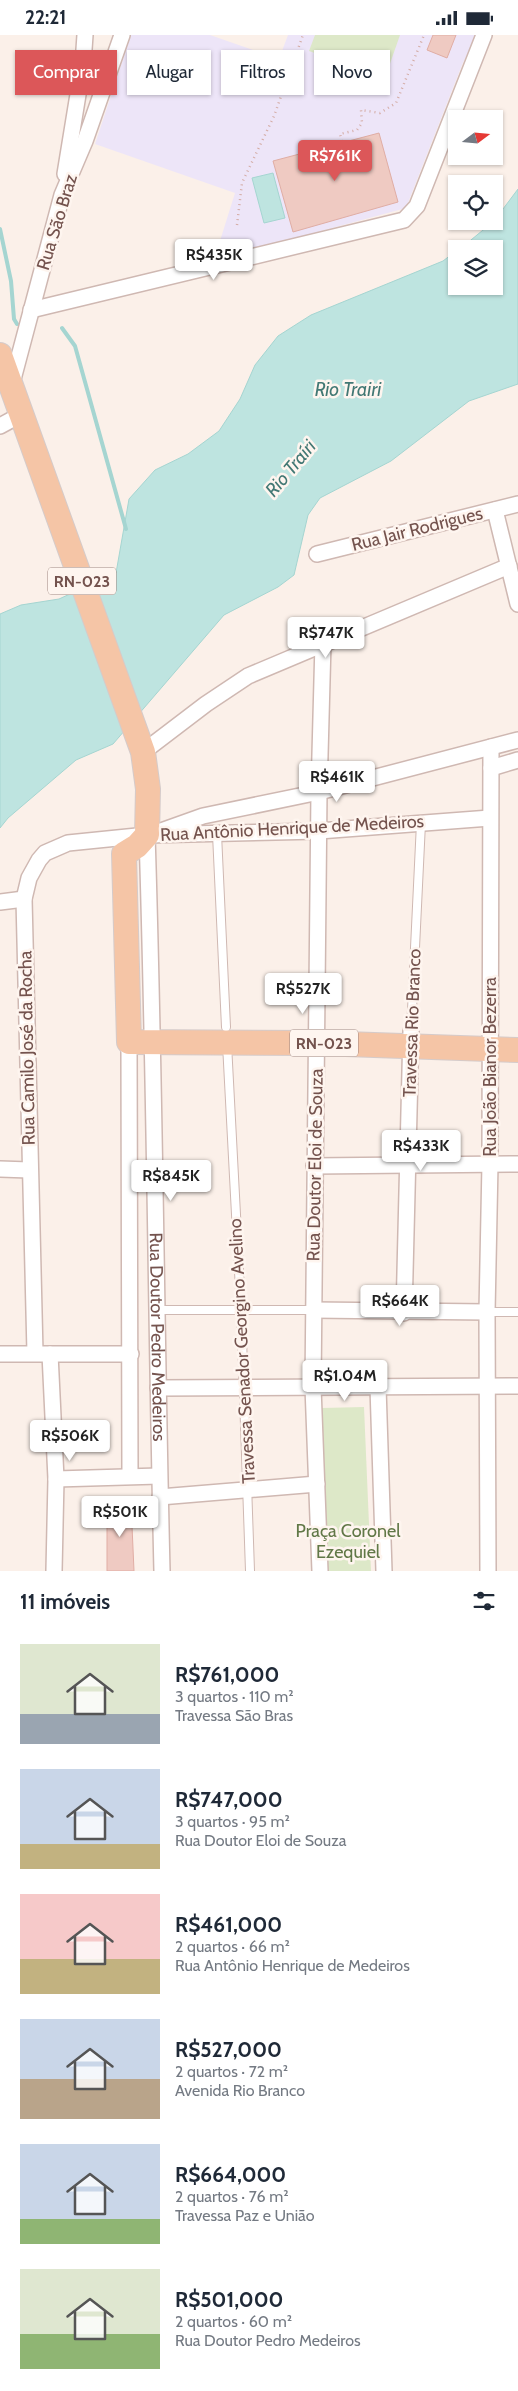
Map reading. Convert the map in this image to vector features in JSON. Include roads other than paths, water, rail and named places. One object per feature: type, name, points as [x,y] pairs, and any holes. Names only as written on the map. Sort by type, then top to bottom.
[{"type":"main road","name":"RN-023","points":[[0,355],[141,744]]},
{"type":"main road","name":"Rua Doutor Pedro Medeiros","points":[[129,1034],[124,854],[137,846],[147,835],[148,789],[141,744]]},
{"type":"main road","name":"RN-023","points":[[490,1041],[518,1033]]},
{"type":"main road","name":"RN-023","points":[[129,1034],[318,1036],[490,1041],[518,1049]]},
{"type":"street","points":[[84,50],[85,35]]},
{"type":"street","name":"Rua São Braz","points":[[117,50],[122,35]]},
{"type":"street","points":[[31,310],[391,224],[409,216],[416,206],[484,35]]},
{"type":"street","points":[[62,195],[78,95]]},
{"type":"street","name":"Rua São Braz","points":[[11,384],[62,195],[85,141],[101,95]]},
{"type":"street","points":[[0,426],[24,420]]},
{"type":"street","name":"Rua Jair Rodrigues","points":[[316,554],[518,504]]},
{"type":"street","points":[[495,510],[518,605]]},
{"type":"street","points":[[141,744],[248,676],[509,566]]},
{"type":"street","name":"Rua Doutor Eloi de Souza","points":[[320,1571],[313,1387],[313,1310],[314,1166],[318,1036],[318,831],[323,643]]},
{"type":"street","name":"Rua Antônio Henrique de Medeiros","points":[[147,835],[203,816],[319,792],[518,740]]},
{"type":"street","name":"Rua João Bianor Bezerra","points":[[488,1571],[487,1312],[490,1164],[491,747]]},
{"type":"street","points":[[491,767],[518,760]]},
{"type":"street","name":"Rua Antônio Henrique de Medeiros","points":[[147,835],[318,831],[490,818]]},
{"type":"street","name":"Rua Camilo José da Rocha","points":[[54,1571],[56,1479],[42,1354],[29,1170],[24,899],[34,868],[45,853],[50,850],[68,843],[147,835]]},
{"type":"street","name":"Rua Doutor Pedro Medeiros","points":[[147,835],[154,1035],[159,1477],[162,1571]]},
{"type":"street","points":[[0,902],[24,899]]},
{"type":"street","name":"Rua Doutor Pedro Medeiros","points":[[129,1034],[130,1476]]},
{"type":"street","name":"Travessa Rio Branco","points":[[404,1313],[406,1165],[411,1039]]},
{"type":"street","points":[[314,1166],[518,1163]]},
{"type":"street","points":[[0,1169],[29,1170]]},
{"type":"street","points":[[313,1310],[404,1313],[487,1312]]},
{"type":"street","points":[[0,1354],[131,1354]]},
{"type":"street","points":[[158,1388],[518,1386]]},
{"type":"street","points":[[378,1387],[384,1571]]},
{"type":"street","points":[[56,1479],[130,1476],[159,1477]]},
{"type":"street","points":[[160,1497],[317,1484]]},
{"type":"lane","name":"Travessa Rio Branco","points":[[411,1039],[421,823]]},
{"type":"lane","name":"Travessa Senador Georgino Avelino","points":[[217,834],[241,1309],[250,1571]]},
{"type":"lane","points":[[158,1310],[313,1310]]},
{"type":"lane","points":[[487,1312],[518,1312]]},
{"type":"water","points":[[273,173],[285,218],[264,223],[252,178]]},
{"type":"water","name":"Rio Trairi","points":[[518,189],[518,384],[469,401],[391,461],[320,498],[308,515],[294,575],[278,587],[224,615],[113,744],[76,760],[8,818],[0,828],[0,614],[21,605],[59,599],[116,573],[129,499],[155,470],[188,454],[219,431],[240,399],[255,365],[278,336],[311,315],[443,261],[448,257],[448,295],[503,295],[503,240],[471,240],[483,230],[503,230],[503,209]]},
{"type":"waterway","points":[[0,229],[11,281],[14,319],[17,324]]},
{"type":"waterway","points":[[62,328],[75,346],[126,529]]},
{"type":"water label","name":"Rio Traíri","points":[[290,468]]},
{"type":"park label","name":"Praça Coronel Ezequiel","points":[[348,1542]]}]
